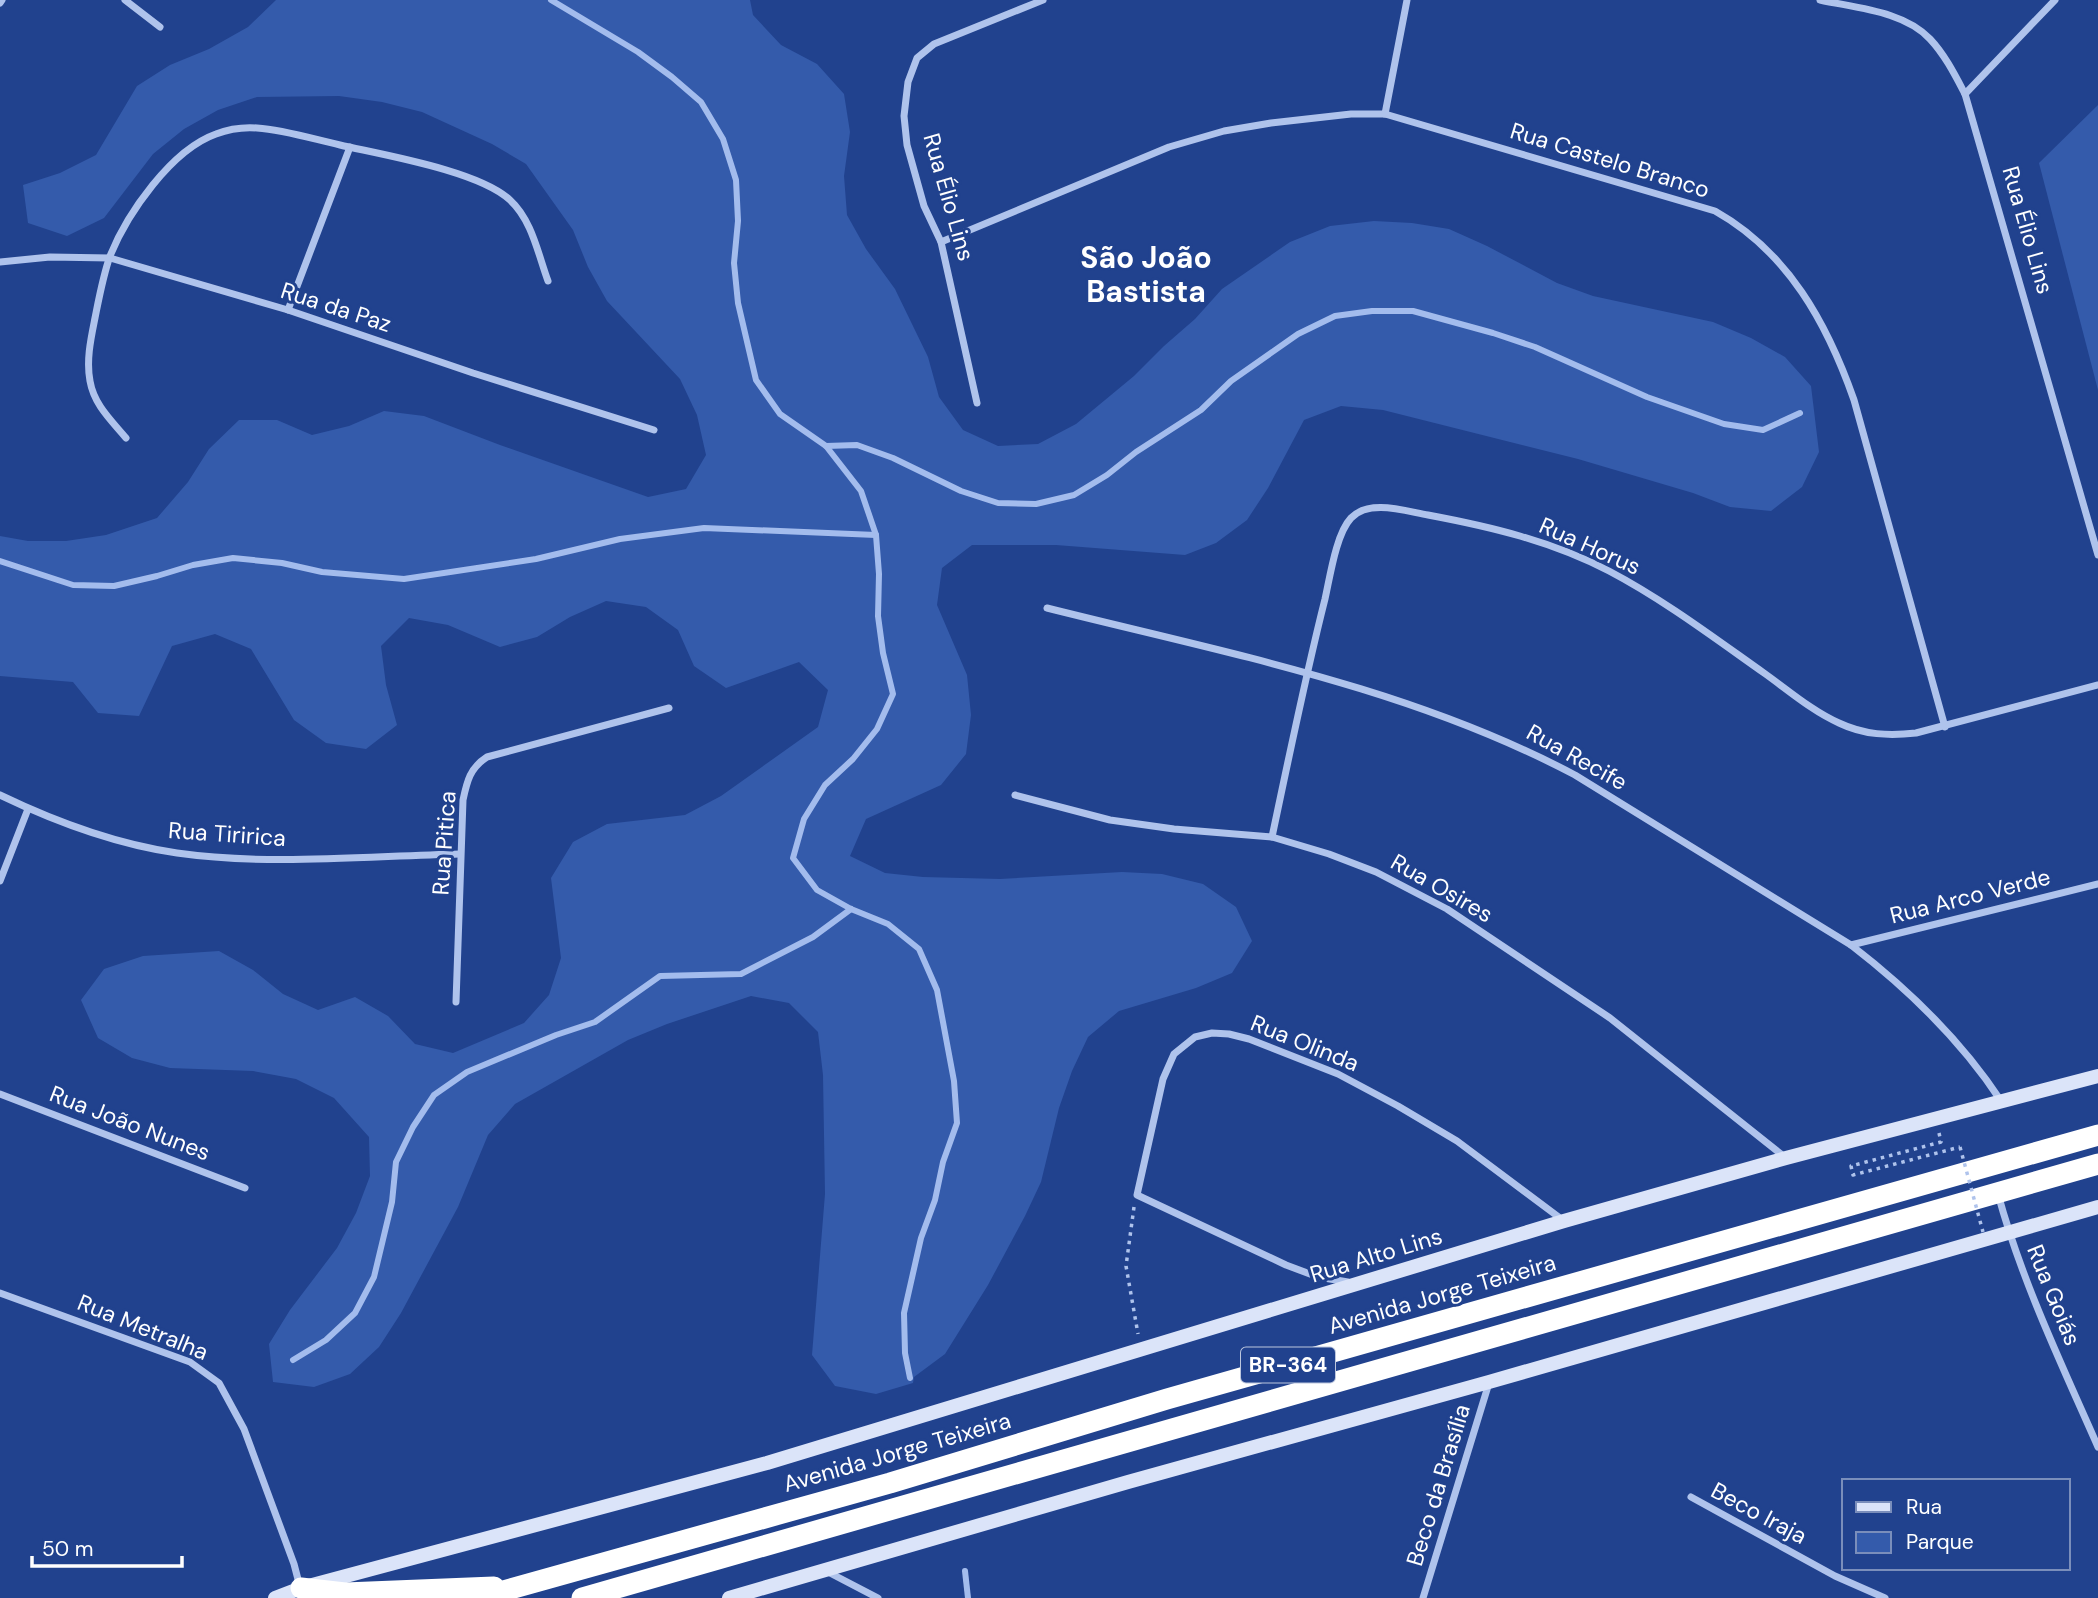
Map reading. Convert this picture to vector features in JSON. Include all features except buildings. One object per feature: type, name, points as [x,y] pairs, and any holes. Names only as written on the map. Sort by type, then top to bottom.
[{"type":"highway","name":"Avenida Jorge Teixeira","points":[[478,1598],[890,1483],[1167,1399],[2098,1135]]},
{"type":"highway","name":"BR-364","points":[[582,1598],[2098,1164]]},
{"type":"highway","points":[[621,1598],[721,1558]]},
{"type":"highway","points":[[300,1588],[345,1593],[517,1587]]},
{"type":"main road","points":[[2001,1101],[2098,1076]]},
{"type":"main road","name":"Rua Alto Lins","points":[[275,1598],[300,1588],[767,1463],[1564,1221],[2001,1101]]},
{"type":"main road","points":[[729,1598],[2098,1207]]},
{"type":"street","points":[[125,0],[160,27]]},
{"type":"street","name":"Rua Élio Lins","points":[[977,403],[941,242],[924,206],[908,145],[904,116],[908,82],[917,58],[934,44],[1043,0]]},
{"type":"street","points":[[1385,114],[1406,0]]},
{"type":"street","name":"Rua Élio Lins","points":[[1820,0],[1900,19],[1929,37],[1965,94],[2098,555]]},
{"type":"street","points":[[1965,94],[2055,0]]},
{"type":"street","name":"Rua Castelo Branco","points":[[941,242],[1169,147],[1224,131],[1351,114],[1385,114],[1695,204],[1735,223],[1770,252],[1794,280],[1815,309],[1841,361],[1945,727]]},
{"type":"street","points":[[126,438],[94,397],[88,364],[92,334],[110,258],[133,214],[176,159],[213,135],[232,129],[274,130],[421,164],[497,190],[521,212],[548,281]]},
{"type":"street","points":[[288,310],[350,147]]},
{"type":"street","name":"Rua da Paz","points":[[0,262],[50,257],[110,258],[288,310],[472,373],[654,430]]},
{"type":"street","name":"Rua Horus","points":[[1272,837],[1334,559],[1346,525],[1357,514],[1377,509],[1491,526],[1553,546],[1607,570],[1685,615],[1837,723],[1873,734],[1891,736],[1945,727],[2098,685]]},
{"type":"street","name":"Rua Recife","points":[[1047,608],[1307,673],[1423,708],[1532,752],[1575,775],[1851,945],[1882,969],[1934,1017],[1969,1056],[2001,1101]]},
{"type":"street","name":"Rua Pitica","points":[[456,1002],[463,800],[467,780],[478,762],[487,757],[669,708]]},
{"type":"street","name":"Rua Tiririca","points":[[0,795],[73,826],[131,844],[216,857],[251,859],[460,854]]},
{"type":"street","name":"Rua Osires","points":[[1015,795],[1110,820],[1272,837],[1376,872],[1447,909],[1610,1018],[1786,1158]]},
{"type":"street","points":[[0,881],[28,808]]},
{"type":"street","name":"Rua Arco Verde","points":[[1851,945],[2098,884]]},
{"type":"street","name":"Rua Olinda","points":[[1137,1195],[1167,1065],[1174,1054],[1195,1037],[1212,1033],[1229,1034],[1249,1039],[1338,1074],[1398,1106],[1457,1141],[1564,1221]]},
{"type":"street","name":"Rua João Nunes","points":[[0,1094],[245,1188]]},
{"type":"street","name":"Rua Goiás","points":[[1998,1193],[2008,1232],[2098,1447]]},
{"type":"street","points":[[1137,1195],[1297,1270],[1326,1279],[1359,1283]]},
{"type":"street","name":"Rua Metralha","points":[[0,1293],[190,1362],[219,1383],[244,1429],[294,1564],[300,1588]]},
{"type":"street","name":"Beco da Brasília","points":[[1423,1598],[1489,1382]]},
{"type":"street","name":"Beco Iraja","points":[[1691,1497],[1835,1576],[1885,1598]]},
{"type":"street","points":[[824,1570],[878,1598]]},
{"type":"path","points":[[1935,1119],[1941,1142],[1851,1166],[1853,1175],[1960,1147],[1983,1232]]},
{"type":"path","points":[[1137,1195],[1126,1266],[1137,1319],[1139,1350]]},
{"type":"green space","points":[[276,0],[750,0],[753,15],[781,45],[817,64],[844,94],[850,132],[844,176],[847,215],[866,249],[895,289],[928,357],[939,397],[963,430],[998,446],[1038,444],[1076,424],[1134,376],[1195,319],[1222,289],[1290,242],[1330,226],[1374,221],[1449,229],[1557,283],[1593,296],[1713,322],[1751,338],[1785,357],[1811,386],[1819,452],[1802,487],[1771,511],[1730,507],[1693,493],[1578,459],[1383,410],[1341,406],[1304,420],[1268,488],[1247,520],[1216,543],[1185,555],[1056,545],[972,545],[942,568],[937,605],[967,675],[971,715],[966,754],[941,785],[866,819],[850,856],[885,873],[923,877],[1000,879],[1122,872],[1162,874],[1203,884],[1236,907],[1252,941],[1232,973],[1196,988],[1119,1011],[1088,1037],[1059,1108],[1041,1182],[988,1285],[945,1354],[914,1377],[913,1383],[876,1394],[835,1386],[812,1355],[825,1194],[823,1075],[818,1032],[789,1003],[751,996],[628,1040],[515,1104],[488,1135],[458,1207],[401,1313],[379,1347],[350,1374],[314,1387],[273,1382],[269,1344],[290,1310],[337,1248],[356,1213],[370,1176],[369,1137],[334,1098],[296,1079],[253,1071],[170,1068],[132,1058],[98,1038],[81,1000],[104,969],[143,956],[219,951],[253,970],[283,994],[318,1010],[355,997],[388,1016],[415,1044],[453,1053],[524,1023],[549,995],[561,958],[551,878],[573,842],[607,824],[685,815],[721,796],[818,727],[828,690],[799,662],[726,688],[694,666],[678,630],[646,607],[606,601],[570,617],[537,637],[500,647],[448,625],[409,618],[381,646],[386,685],[397,725],[366,749],[326,743],[294,720],[251,649],[215,634],[172,646],[139,716],[98,713],[73,682],[0,676],[0,536],[28,541],[66,541],[106,535],[157,518],[188,482],[209,449],[239,420],[277,420],[312,435],[349,426],[384,411],[424,416],[648,497],[686,489],[706,455],[697,415],[680,379],[607,301],[588,267],[573,230],[526,164],[492,144],[422,112],[382,102],[339,96],[257,97],[218,110],[184,129],[153,154],[104,218],[67,236],[28,223],[23,185],[60,173],[96,155],[137,86],[170,65],[209,49],[248,27]]},
{"type":"green space","points":[[2098,105],[2098,390],[2039,163]]},
{"type":"waterway","points":[[551,0],[638,52],[701,102],[723,139],[736,180],[738,221],[734,263],[738,303],[756,380],[780,414],[826,446],[861,491],[876,535],[878,616],[893,694],[877,729],[853,759],[825,785],[804,819],[793,858],[817,890],[851,909],[888,924],[919,949],[937,990],[954,1081],[957,1123],[921,1238],[904,1313],[905,1353],[910,1378]]},
{"type":"waterway","points":[[826,446],[857,445],[893,458],[961,491],[998,503],[1036,504],[1074,495],[1201,410],[1231,381],[1298,334],[1335,316],[1372,311],[1413,311],[1493,333],[1535,347],[1647,397],[1724,424],[1763,430],[1800,413]]},
{"type":"waterway","points":[[0,561],[73,585],[114,586],[193,565],[233,558],[282,563],[322,572],[404,579],[536,559],[620,539],[704,528],[876,535]]},
{"type":"waterway","points":[[293,1360],[326,1340],[355,1313],[374,1277],[392,1202],[396,1162],[413,1127],[434,1095],[467,1072],[595,1022],[660,976],[741,974],[813,937],[851,909]]},
{"type":"waterway","points":[[965,1571],[968,1598]]},
{"type":"district","name":"São João Bastista","points":[[1146,275]]}]
